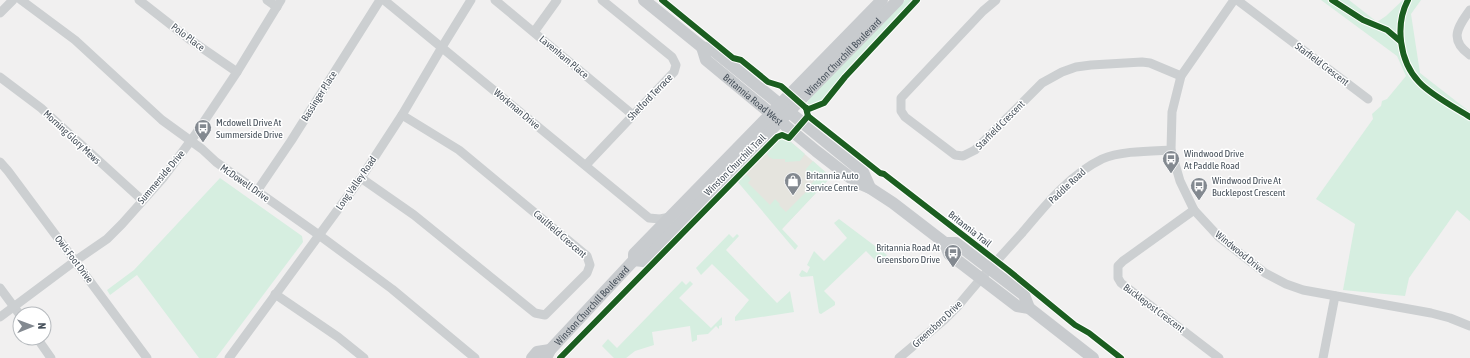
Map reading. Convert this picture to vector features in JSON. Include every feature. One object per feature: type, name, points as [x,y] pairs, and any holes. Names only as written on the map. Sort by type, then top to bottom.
[{"type":"main road","name":"Britannia Road West","points":[[644,0],[702,47],[713,50],[863,172],[870,188]]},
{"type":"main road","name":"Winston Churchill Boulevard","points":[[784,109],[882,0]]},
{"type":"main road","name":"Winston Churchill Boulevard","points":[[532,358],[537,352],[548,354],[634,260],[634,254],[649,238],[898,0]]},
{"type":"main road","name":"Britannia Road West","points":[[702,47],[706,60],[775,118],[856,182],[870,188],[893,203],[944,244],[949,254],[985,274],[1017,306],[1029,308],[1093,358]]},
{"type":"main road","name":"Winston Churchill Boulevard","points":[[634,260],[643,261],[775,118]]},
{"type":"street","points":[[0,13],[13,0]]},
{"type":"street","name":"McDowell Drive","points":[[21,0],[75,40],[152,112],[216,162],[320,235],[392,289],[475,358]]},
{"type":"street","name":"Polo Place","points":[[139,0],[189,39],[237,72]]},
{"type":"street","points":[[267,0],[279,4]]},
{"type":"street","name":"Bassinger Place","points":[[257,191],[291,141],[380,0]]},
{"type":"street","name":"Workman Drive","points":[[384,0],[649,218]]},
{"type":"street","name":"Long Valley Road","points":[[229,358],[361,178],[402,115],[471,0]]},
{"type":"street","name":"Lavenham Place","points":[[495,0],[633,115]]},
{"type":"street","points":[[534,32],[557,0]]},
{"type":"street","name":"Shelford Terrace","points":[[586,166],[674,72],[676,65],[672,58],[602,0]]},
{"type":"street","name":"Starfield Crescent","points":[[996,0],[982,11],[901,98],[901,111],[905,117],[955,155],[962,156],[975,150],[1042,83],[1062,72],[1076,67],[1142,62],[1150,63],[1180,76]]},
{"type":"street","name":"Windwood Drive","points":[[1234,0],[1180,76],[1172,112],[1171,150],[1180,181],[1194,210],[1219,237],[1271,276],[1297,288],[1431,313],[1470,326]]},
{"type":"street","name":"Starfield Crescent","points":[[1237,0],[1368,99]]},
{"type":"street","name":"Summerside Drive","points":[[15,306],[107,239],[163,178],[191,141],[237,72],[279,4]]},
{"type":"street","points":[[1470,10],[1460,24],[1457,32],[1459,45],[1470,55]]},
{"type":"street","name":"Morning Glory Mews","points":[[0,77],[41,108],[142,200]]},
{"type":"street","name":"Caulfield Crescent","points":[[361,178],[414,215],[535,313],[544,315],[587,273],[590,265],[587,256],[459,150],[402,115]]},
{"type":"street","name":"Paddle Road","points":[[985,274],[1038,215],[1075,176],[1084,169],[1103,159],[1113,156],[1171,150]]},
{"type":"street","name":"Owls Foot Drive","points":[[0,162],[147,358]]},
{"type":"street","name":"Bucklepost Crescent","points":[[1194,210],[1123,261],[1118,266],[1118,278],[1121,283],[1219,358]]},
{"type":"street","points":[[649,238],[649,218],[660,219],[670,217]]},
{"type":"street","name":"Greensboro Drive","points":[[899,358],[944,320],[985,274]]},
{"type":"street","points":[[0,288],[13,306]]},
{"type":"street","points":[[275,294],[338,337],[364,358]]},
{"type":"street","points":[[1323,358],[1335,296]]},
{"type":"street","name":"Summerside Drive","points":[[0,317],[12,308]]},
{"type":"street","points":[[43,346],[51,358]]},
{"type":"shaded area","points":[[784,136],[831,177],[782,229],[737,181],[780,137]]},
{"type":"green space","points":[[905,0],[915,0],[868,48],[823,101],[811,106],[807,104],[809,99]]},
{"type":"green space","points":[[1321,0],[1349,0],[1377,22],[1386,16],[1403,0],[1421,0],[1411,14],[1420,73],[1470,112],[1470,221],[1457,210],[1409,278],[1405,296],[1343,290],[1355,224],[1316,199],[1373,119],[1372,114],[1381,106],[1382,101],[1387,99],[1406,76],[1397,56]]},
{"type":"green space","points":[[784,136],[805,154],[800,161],[785,162],[785,159],[773,159],[769,157],[766,152],[780,137]]},
{"type":"green space","points":[[813,161],[831,177],[782,229],[798,246],[795,250],[737,181],[745,173],[751,179],[748,183],[770,205],[775,199],[786,212],[807,191],[804,183],[808,187],[814,181],[806,171]]},
{"type":"green space","points":[[220,178],[302,236],[303,242],[216,358],[199,358],[137,275],[110,295],[107,290],[134,270]]},
{"type":"green space","points":[[839,219],[887,255],[878,263],[866,251],[824,291],[835,302],[835,305],[821,314],[819,313],[813,276],[801,277],[799,275],[802,270],[807,273],[810,267],[807,265],[814,251],[824,261],[847,238],[834,223]]},
{"type":"green space","points":[[729,234],[733,238],[737,234],[739,236],[726,250],[777,303],[790,291],[794,312],[735,321],[735,317],[749,300],[712,264],[701,275],[696,268]]},
{"type":"green space","points":[[682,281],[686,285],[690,281],[693,284],[679,298],[711,328],[722,317],[722,325],[719,326],[719,329],[716,326],[708,334],[697,335],[697,340],[692,342],[690,326],[652,332],[654,345],[635,351],[626,358],[614,358],[602,346],[608,339],[617,348]]},
{"type":"cycle path","points":[[662,0],[733,58],[741,60],[768,82],[781,86],[806,108]]},
{"type":"cycle path","points":[[806,108],[809,109],[824,103],[845,77],[917,0]]},
{"type":"cycle path","points":[[1332,0],[1363,20],[1387,30],[1400,41]]},
{"type":"cycle path","points":[[1408,0],[1401,20],[1400,31],[1403,53],[1407,64],[1412,73],[1424,87],[1443,101],[1470,117]]},
{"type":"cycle path","name":"Winston Churchill Trail","points":[[560,358],[777,137],[782,135],[789,138],[808,116],[806,108]]},
{"type":"cycle path","name":"Britannia Trail","points":[[808,116],[880,173],[884,174],[1008,270],[1075,325],[1089,333],[1121,358]]},
{"type":"place","name":"Mcdowell Drive At Summerside Drive","points":[[203,143]]},
{"type":"place","name":"Windwood Drive At Paddle Road","points":[[1171,174]]},
{"type":"place","name":"Britannia Auto Service Centre","points":[[793,196]]},
{"type":"place","name":"Windwood Drive At Bucklepost Crescent","points":[[1199,201]]},
{"type":"place","name":"Britannia Road At Greensboro Drive","points":[[953,268]]}]
